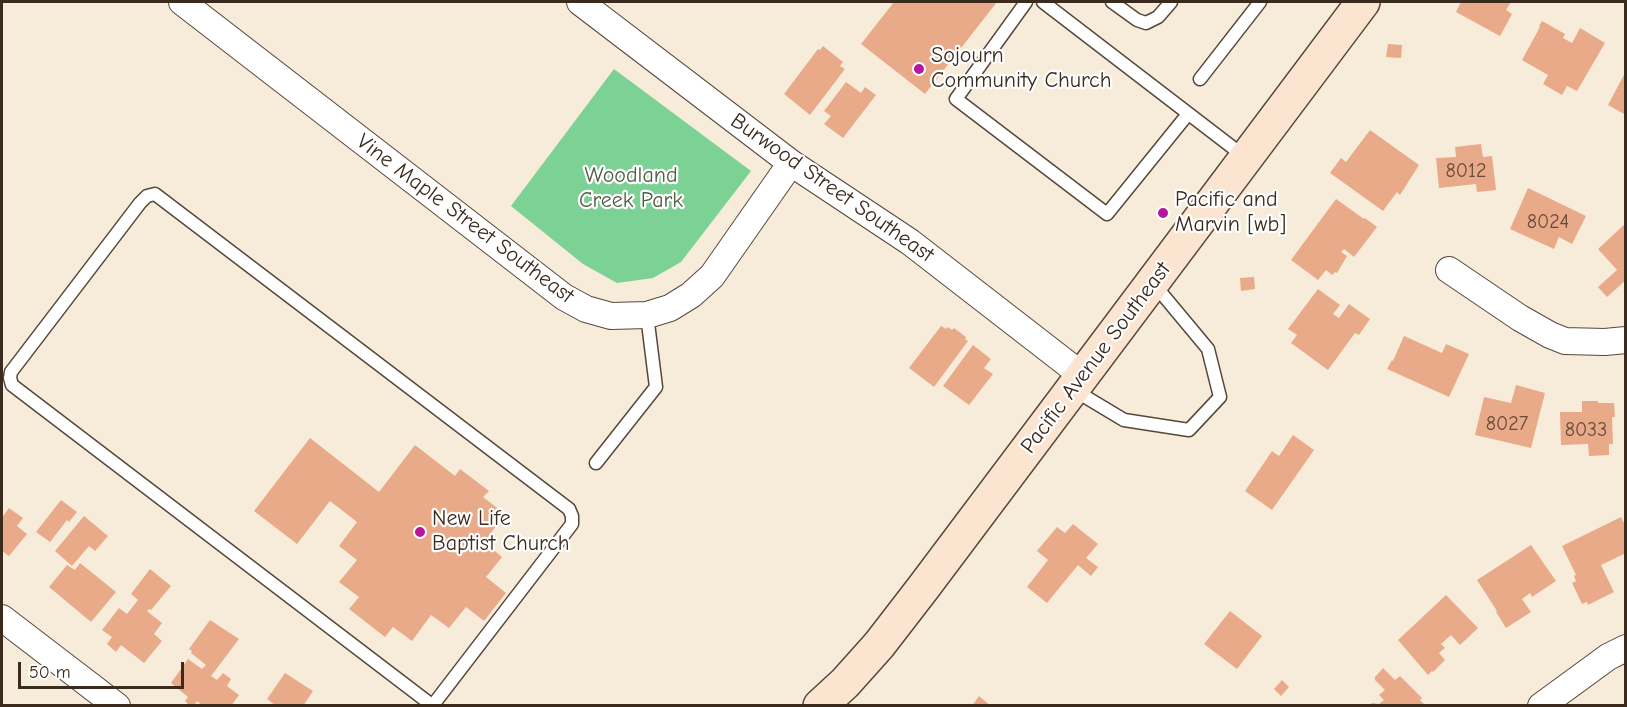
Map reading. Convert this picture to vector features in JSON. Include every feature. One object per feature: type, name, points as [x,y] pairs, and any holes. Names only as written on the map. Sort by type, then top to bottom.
[{"type":"main road","name":"Pacific Avenue Southeast","points":[[820,705],[845,683],[879,645],[1078,383],[1360,2]]},
{"type":"street","name":"Vine Maple Street Southeast","points":[[182,2],[564,297],[586,309],[611,316],[647,315],[670,308],[691,295],[712,276],[791,163]]},
{"type":"street","name":"Burwood Street Southeast","points":[[580,2],[791,163],[910,242],[1078,383]]},
{"type":"street","points":[[1449,270],[1520,318],[1565,341],[1626,340]]},
{"type":"street","points":[[2,618],[117,705]]},
{"type":"street","points":[[1541,705],[1608,657],[1626,648]]},
{"type":"lane","points":[[1026,2],[956,99],[1107,214],[1188,114]]},
{"type":"lane","points":[[1043,2],[1246,158]]},
{"type":"lane","points":[[1112,2],[1137,20],[1146,22],[1158,17],[1171,2]]},
{"type":"lane","points":[[1200,79],[1260,2]]},
{"type":"lane","points":[[155,194],[559,502],[573,516],[572,524],[433,705],[12,385],[11,372],[147,196],[155,194]]},
{"type":"lane","points":[[1078,383],[1124,420],[1189,430],[1220,397],[1208,349],[1152,282]]},
{"type":"lane","points":[[596,463],[656,387],[647,315]]},
{"type":"green space","name":"Woodland Creek Park","points":[[614,69],[751,171],[681,262],[653,278],[617,283],[583,264],[511,206]]},
{"type":"building","name":"Sojourn Community Church","points":[[894,2],[997,2],[925,94],[861,44]]},
{"type":"building","points":[[1461,2],[1511,2],[1506,10],[1512,14],[1500,36],[1456,12]]},
{"type":"building","points":[[1542,21],[1565,34],[1563,38],[1572,43],[1580,28],[1605,43],[1577,91],[1567,86],[1562,95],[1543,84],[1548,75],[1522,60]]},
{"type":"building","points":[[1388,44],[1402,45],[1401,58],[1386,57]]},
{"type":"building","points":[[823,46],[843,62],[840,66],[845,69],[810,115],[784,94],[818,49],[820,50]]},
{"type":"building","points":[[1626,71],[1626,115],[1608,105]]},
{"type":"building","points":[[846,82],[861,93],[865,87],[876,95],[843,138],[824,124],[831,116],[824,111]]},
{"type":"building","points":[[1370,130],[1419,165],[1400,195],[1397,192],[1383,211],[1330,173],[1341,158],[1346,162]]},
{"type":"building","points":[[1481,144],[1483,157],[1492,156],[1496,190],[1477,192],[1476,184],[1439,188],[1436,158],[1456,157],[1455,147]]},
{"type":"building","points":[[1528,188],[1586,216],[1572,244],[1559,237],[1554,249],[1510,229]]},
{"type":"building","points":[[1336,199],[1377,227],[1354,257],[1344,249],[1341,252],[1347,256],[1337,273],[1332,275],[1326,270],[1318,280],[1291,260]]},
{"type":"building","points":[[1626,223],[1626,280],[1607,297],[1598,287],[1617,270],[1598,249]]},
{"type":"building","points":[[1254,277],[1255,289],[1241,291],[1240,278]]},
{"type":"building","points":[[1318,289],[1340,305],[1333,314],[1339,318],[1349,304],[1370,319],[1359,335],[1355,333],[1328,370],[1291,343],[1297,335],[1288,329]]},
{"type":"building","points":[[941,326],[952,330],[954,328],[968,341],[934,387],[909,368]]},
{"type":"building","points":[[1404,336],[1442,353],[1446,344],[1469,354],[1449,397],[1387,369]]},
{"type":"building","points":[[973,345],[991,359],[984,368],[993,374],[969,405],[943,386]]},
{"type":"building","points":[[1516,385],[1545,393],[1531,448],[1475,435],[1484,397],[1511,403]]},
{"type":"building","points":[[1582,401],[1614,403],[1613,444],[1609,444],[1609,455],[1589,456],[1588,444],[1561,445],[1560,412],[1582,412]]},
{"type":"building","points":[[1293,435],[1314,450],[1272,510],[1245,491],[1272,451],[1279,456]]},
{"type":"building","name":"New Life Baptist Church","points":[[310,438],[379,492],[415,445],[455,476],[460,469],[489,491],[483,497],[505,514],[484,542],[502,557],[486,577],[506,593],[484,621],[466,607],[449,628],[431,615],[412,641],[393,627],[385,637],[349,609],[359,597],[339,582],[357,560],[339,546],[357,522],[330,501],[297,544],[254,511]]},
{"type":"building","points":[[61,500],[77,512],[69,522],[67,520],[50,542],[36,532]]},
{"type":"building","points":[[9,508],[23,518],[17,526],[27,534],[9,556],[2,551],[2,515]]},
{"type":"building","points":[[84,516],[108,536],[95,551],[89,546],[72,566],[55,551]]},
{"type":"building","points":[[1621,517],[1626,527],[1626,553],[1601,565],[1614,592],[1588,605],[1587,602],[1582,604],[1572,583],[1576,581],[1574,576],[1576,575],[1562,546]]},
{"type":"building","points":[[1073,524],[1098,544],[1086,558],[1098,567],[1091,576],[1078,565],[1047,603],[1027,587],[1048,560],[1037,551],[1057,527],[1065,533]]},
{"type":"building","points":[[1531,545],[1556,581],[1532,597],[1530,593],[1522,599],[1531,612],[1506,628],[1477,580]]},
{"type":"building","points":[[80,563],[116,592],[91,622],[49,587],[67,565],[75,570]]},
{"type":"building","points":[[150,569],[171,586],[151,610],[147,611],[162,623],[154,634],[162,641],[144,663],[121,645],[116,652],[107,644],[112,637],[102,630],[119,608],[127,614],[138,600],[131,594]]},
{"type":"building","points":[[1446,595],[1478,628],[1460,645],[1451,635],[1441,644],[1445,648],[1439,653],[1445,660],[1428,675],[1398,640]]},
{"type":"building","points":[[1230,611],[1262,636],[1237,669],[1204,644]]},
{"type":"building","points":[[210,620],[239,639],[211,676],[217,680],[223,673],[231,679],[227,686],[239,695],[231,706],[203,706],[197,701],[194,706],[190,706],[185,701],[188,697],[171,683],[188,659],[202,669],[206,665],[189,649]]},
{"type":"building","points":[[1383,668],[1395,680],[1400,676],[1422,698],[1420,700],[1426,706],[1369,706],[1372,703],[1379,704],[1384,700],[1379,695],[1385,690],[1375,680]]},
{"type":"building","points":[[285,673],[313,691],[303,706],[276,706],[267,699]]},
{"type":"building","points":[[1282,680],[1289,687],[1281,696],[1274,689]]},
{"type":"building","points":[[979,696],[991,706],[972,706]]},
{"type":"place","name":"Sojourn Community Church","points":[[919,69]]},
{"type":"place","name":"Pacific and Marvin [wb]","points":[[1163,213]]},
{"type":"place","name":"New Life Baptist Church","points":[[420,532]]}]
